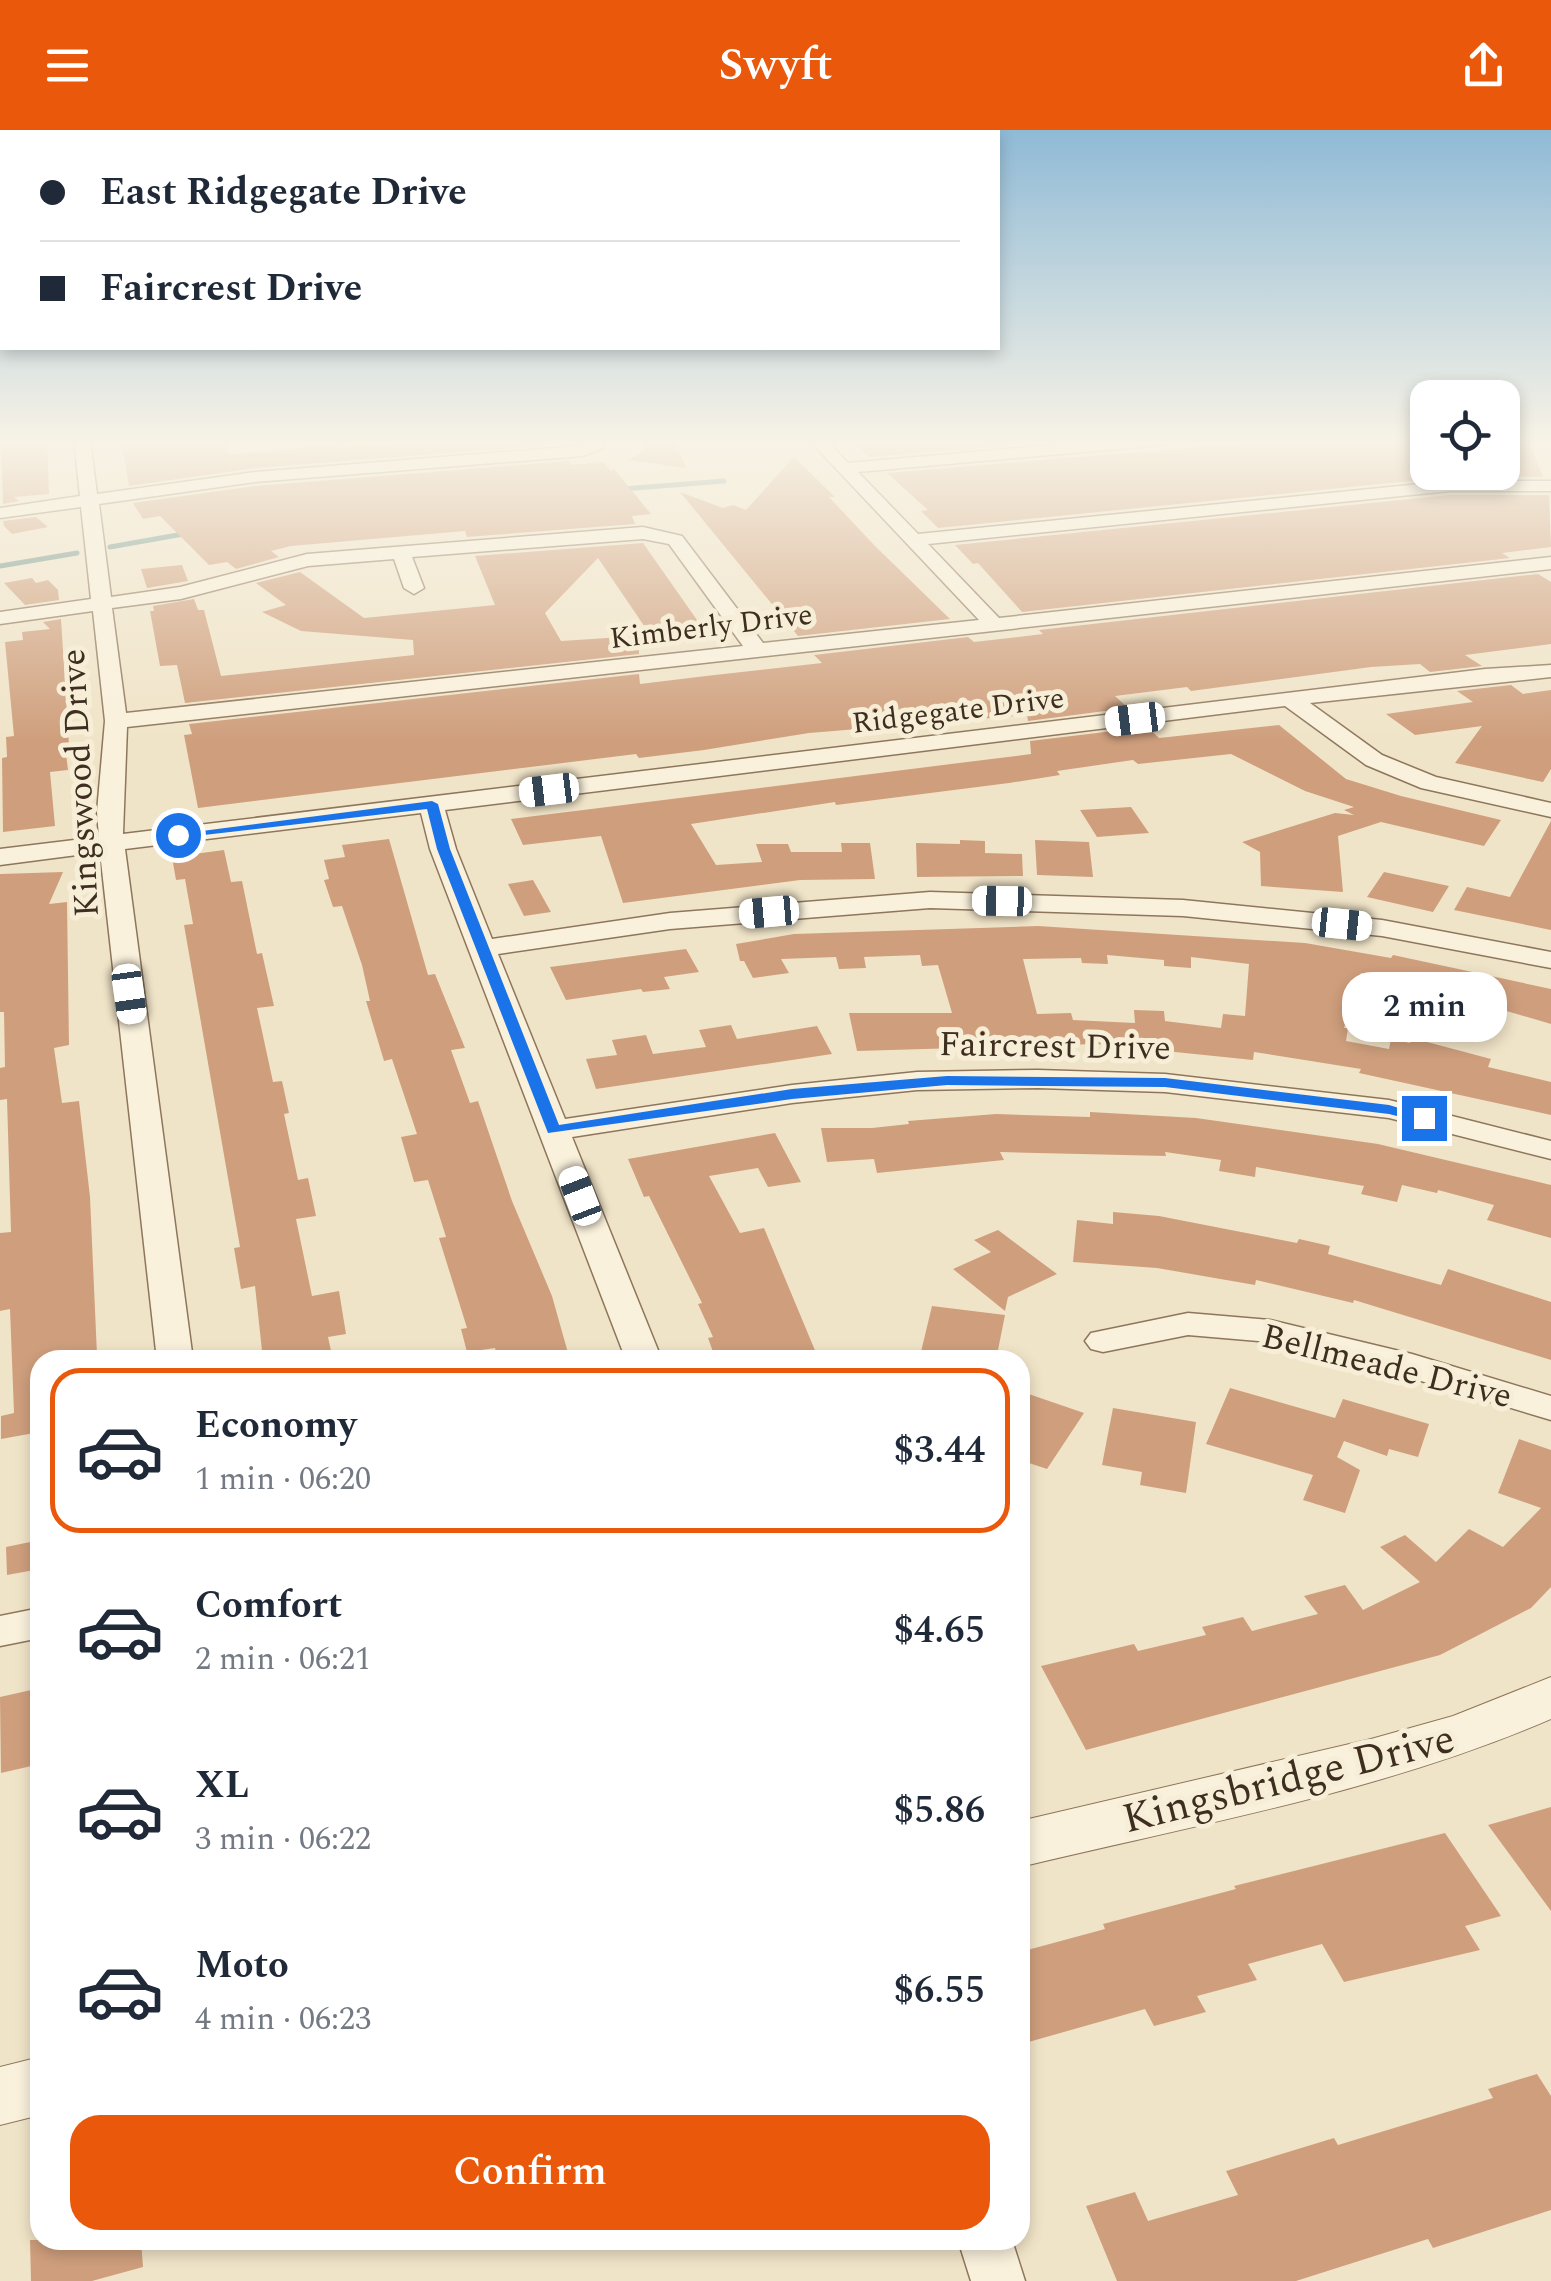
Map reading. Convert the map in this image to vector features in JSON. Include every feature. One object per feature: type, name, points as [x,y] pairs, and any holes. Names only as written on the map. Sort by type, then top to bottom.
[{"type":"street","name":"Kingswood Drive","points":[[95,540],[116,722],[109,812],[112,843],[174,1350]]},
{"type":"street","points":[[0,618],[181,593],[307,560],[520,540]]},
{"type":"street","points":[[676,540],[759,653]]},
{"type":"street","points":[[912,540],[994,624]]},
{"type":"street","points":[[400,550],[414,588]]},
{"type":"street","name":"Kimberly Drive","points":[[116,722],[1551,563]]},
{"type":"street","name":"Ridgegate Drive","points":[[0,857],[1485,675],[1551,671]]},
{"type":"street","points":[[1291,700],[1374,760],[1429,783],[1551,810]]},
{"type":"street","points":[[432,804],[444,849],[640,1350]]},
{"type":"street","points":[[483,948],[670,921],[930,900],[1183,908],[1382,928],[1551,960]]},
{"type":"street","name":"Faircrest Drive","points":[[554,1130],[899,1082],[1054,1080],[1165,1083],[1389,1109],[1551,1150]]},
{"type":"street","name":"Bellmeade Drive","points":[[1103,1341],[1188,1324],[1270,1331],[1399,1362],[1551,1408]]},
{"type":"street","points":[[0,1631],[30,1624]]},
{"type":"street","name":"Kingsbridge Drive","points":[[1030,1842],[1371,1761],[1466,1733],[1551,1697]]},
{"type":"street","points":[[0,2096],[30,2088]]},
{"type":"street","points":[[988,2250],[998,2281]]},
{"type":"building","points":[[184,540],[356,540],[291,546],[271,551],[279,557],[236,569],[227,562],[209,565]]},
{"type":"building","points":[[720,540],[870,540],[950,619],[798,636]]},
{"type":"building","points":[[1001,540],[1551,540],[1551,547],[1502,553],[1510,558],[1022,612],[978,563],[973,564],[955,545]]},
{"type":"building","points":[[643,543],[704,630],[651,636],[598,558],[545,613],[561,641],[638,636],[639,654],[185,703],[177,665],[160,666],[150,611],[154,611],[153,606],[194,599],[198,610],[204,610],[221,676],[414,655],[413,640],[301,631],[262,612],[286,605],[256,583],[300,572],[364,618],[495,605],[475,556]]},
{"type":"building","points":[[182,565],[188,581],[147,588],[141,569]]},
{"type":"building","points":[[1538,574],[1551,582],[1551,644],[1465,655],[1482,666],[1430,672],[1420,664],[1371,667],[1191,691],[1187,687],[1115,696],[1128,708],[1028,721],[1027,715],[809,733],[639,758],[636,754],[198,808],[184,735],[192,734],[189,724],[639,674],[640,684],[822,663],[814,655],[968,637],[974,642],[1043,634],[1039,630]]},
{"type":"building","points":[[32,578],[36,583],[48,580],[58,590],[59,600],[25,605],[4,583]]},
{"type":"building","points":[[61,619],[69,746],[65,746],[68,770],[50,772],[55,826],[3,832],[2,758],[7,757],[6,737],[14,736],[5,642],[23,640],[22,632],[50,629],[43,622]]},
{"type":"building","points":[[1511,685],[1523,694],[1551,690],[1551,769],[1543,782],[1455,763],[1482,726],[1415,735],[1386,714],[1473,702],[1457,691]]},
{"type":"building","points":[[1279,725],[1346,779],[1501,820],[1484,846],[1381,822],[1338,836],[1343,892],[1261,886],[1260,852],[1242,842],[1335,813],[1354,815],[1344,810],[1354,807],[1305,791],[1231,754],[1138,764],[1133,760],[1057,771],[1060,775],[1009,783],[836,805],[835,802],[691,824],[716,865],[762,862],[756,844],[788,844],[791,852],[842,852],[841,843],[870,843],[875,879],[800,880],[623,903],[601,836],[523,845],[511,819],[1031,754],[1030,741],[1147,727],[1159,738]]},
{"type":"building","points":[[1131,807],[1149,833],[1097,837],[1080,810]]},
{"type":"building","points":[[1551,821],[1551,930],[1454,910],[1467,887],[1510,897]]},
{"type":"building","points":[[389,839],[428,975],[435,974],[465,1048],[451,1050],[470,1103],[478,1101],[512,1201],[552,1296],[567,1350],[466,1350],[461,1329],[467,1328],[439,1238],[446,1237],[428,1180],[414,1182],[401,1137],[417,1134],[392,1059],[384,1061],[366,1001],[370,1001],[362,965],[342,906],[333,907],[324,880],[329,879],[324,860],[345,857],[342,845]]},
{"type":"building","points":[[960,840],[985,841],[985,853],[1022,854],[1023,876],[917,877],[916,843],[960,844]]},
{"type":"building","points":[[1035,840],[1089,842],[1093,877],[1037,875]]},
{"type":"building","points":[[224,850],[231,882],[242,881],[257,954],[262,953],[274,1006],[257,1008],[273,1082],[282,1081],[289,1113],[284,1114],[298,1180],[308,1178],[316,1216],[296,1219],[312,1296],[339,1291],[346,1334],[328,1337],[331,1350],[262,1350],[255,1286],[241,1289],[234,1248],[240,1247],[184,925],[193,924],[185,879],[176,880],[172,857]]},
{"type":"building","points":[[63,872],[49,904],[67,902],[69,1045],[54,1048],[62,1103],[79,1101],[90,1197],[97,1350],[30,1350],[30,1434],[1,1439],[1,1416],[14,1413],[10,1309],[0,1311],[0,1233],[11,1232],[7,1099],[0,1100],[0,1068],[5,1067],[4,1012],[0,1012],[0,874]]},
{"type":"building","points":[[1384,872],[1449,886],[1433,912],[1367,897]]},
{"type":"building","points":[[533,880],[551,912],[524,916],[508,884]]},
{"type":"building","points":[[1038,926],[1305,943],[1391,958],[1393,955],[1551,989],[1551,1024],[1452,995],[1449,1005],[1423,999],[1413,994],[1418,987],[1361,973],[1344,1028],[1348,1028],[1346,1041],[1389,1049],[1391,1039],[1410,1043],[1412,1038],[1491,1059],[1488,1067],[1551,1082],[1551,1115],[1359,1073],[1361,1069],[1254,1052],[1253,1060],[1097,1044],[857,1051],[849,1013],[952,1013],[938,965],[922,966],[920,955],[864,957],[866,968],[839,969],[836,957],[781,959],[789,973],[753,978],[744,961],[740,961],[736,944],[794,934]],"holes":[[[1107,955],[1164,960],[1164,966],[1191,968],[1191,957],[1249,964],[1245,1016],[1223,1014],[1221,1028],[1165,1021],[1164,1011],[1134,1010],[1135,1023],[1073,1020],[1071,1013],[1037,1014],[1023,959],[1081,958],[1082,963],[1108,964]]]},
{"type":"building","points":[[686,949],[699,972],[664,977],[670,989],[641,989],[566,1000],[550,967]]},
{"type":"building","points":[[731,1025],[737,1039],[817,1026],[832,1054],[596,1089],[586,1059],[617,1055],[612,1040],[646,1035],[653,1054],[706,1047],[699,1030]]},
{"type":"building","points":[[1090,1112],[1196,1118],[1378,1144],[1551,1185],[1551,1238],[1487,1220],[1494,1205],[1438,1190],[1437,1193],[1402,1185],[1397,1202],[1361,1194],[1364,1186],[1256,1167],[1255,1177],[1219,1171],[1221,1160],[1165,1152],[1166,1156],[1000,1152],[1004,1160],[877,1173],[874,1159],[827,1162],[821,1128],[872,1128],[996,1114],[1090,1117]]},
{"type":"building","points":[[775,1133],[801,1182],[768,1187],[758,1168],[709,1176],[740,1233],[764,1228],[815,1350],[712,1350],[708,1338],[713,1337],[698,1304],[702,1303],[649,1196],[644,1197],[628,1159]]},
{"type":"building","points":[[1113,1212],[1159,1216],[1297,1243],[1299,1239],[1330,1246],[1328,1254],[1441,1285],[1448,1269],[1551,1302],[1551,1360],[1354,1300],[1353,1303],[1256,1280],[1255,1285],[1157,1268],[1073,1262],[1077,1220],[1113,1224]]},
{"type":"building","points":[[998,1230],[1057,1274],[1008,1297],[1005,1311],[953,1269],[991,1252],[974,1240]]},
{"type":"building","points":[[932,1306],[1005,1315],[998,1350],[921,1350]]},
{"type":"building","points":[[1230,1388],[1335,1418],[1343,1399],[1429,1424],[1418,1457],[1389,1449],[1387,1456],[1344,1441],[1337,1457],[1360,1470],[1345,1513],[1303,1500],[1313,1475],[1206,1444]]},
{"type":"building","points":[[1030,1394],[1084,1413],[1047,1469],[1030,1463]]},
{"type":"building","points":[[1113,1408],[1196,1422],[1186,1493],[1140,1485],[1142,1472],[1102,1465]]},
{"type":"building","points":[[1519,1439],[1551,1450],[1551,1587],[1531,1608],[1440,1655],[1086,1750],[1041,1666],[1134,1644],[1138,1651],[1206,1635],[1202,1627],[1243,1617],[1252,1631],[1318,1614],[1304,1596],[1345,1585],[1363,1610],[1420,1582],[1380,1547],[1405,1535],[1436,1562],[1469,1529],[1503,1547],[1541,1508],[1498,1493]]},
{"type":"building","points":[[30,1542],[30,1571],[7,1575],[6,1547]]},
{"type":"building","points":[[30,1690],[30,1766],[1,1773],[0,1697]]},
{"type":"building","points":[[1551,1807],[1551,1911],[1488,1825]]},
{"type":"building","points":[[1445,1833],[1501,1916],[1465,1926],[1480,1950],[1344,1982],[1322,1944],[1248,1964],[1257,1980],[1197,1996],[1206,2012],[1154,2026],[1145,2009],[1030,2042],[1030,1949],[1105,1929],[1103,1924],[1236,1889],[1234,1886]]},
{"type":"building","points":[[1537,2074],[1551,2096],[1551,2210],[1433,2248],[1428,2239],[1296,2281],[1117,2281],[1086,2206],[1135,2192],[1148,2221],[1238,2195],[1226,2171],[1334,2138],[1338,2145],[1493,2098],[1488,2089]]},
{"type":"building","points":[[30,2250],[142,2250],[143,2267],[92,2281],[31,2281]]},
{"type":"waterway","points":[[110,547],[147,540]]},
{"type":"waterway","points":[[0,566],[77,553]]},
{"type":"route","points":[[178,835],[432,804],[444,849],[554,1130],[792,1094],[947,1080],[1165,1083],[1389,1109],[1424,1118]]}]
